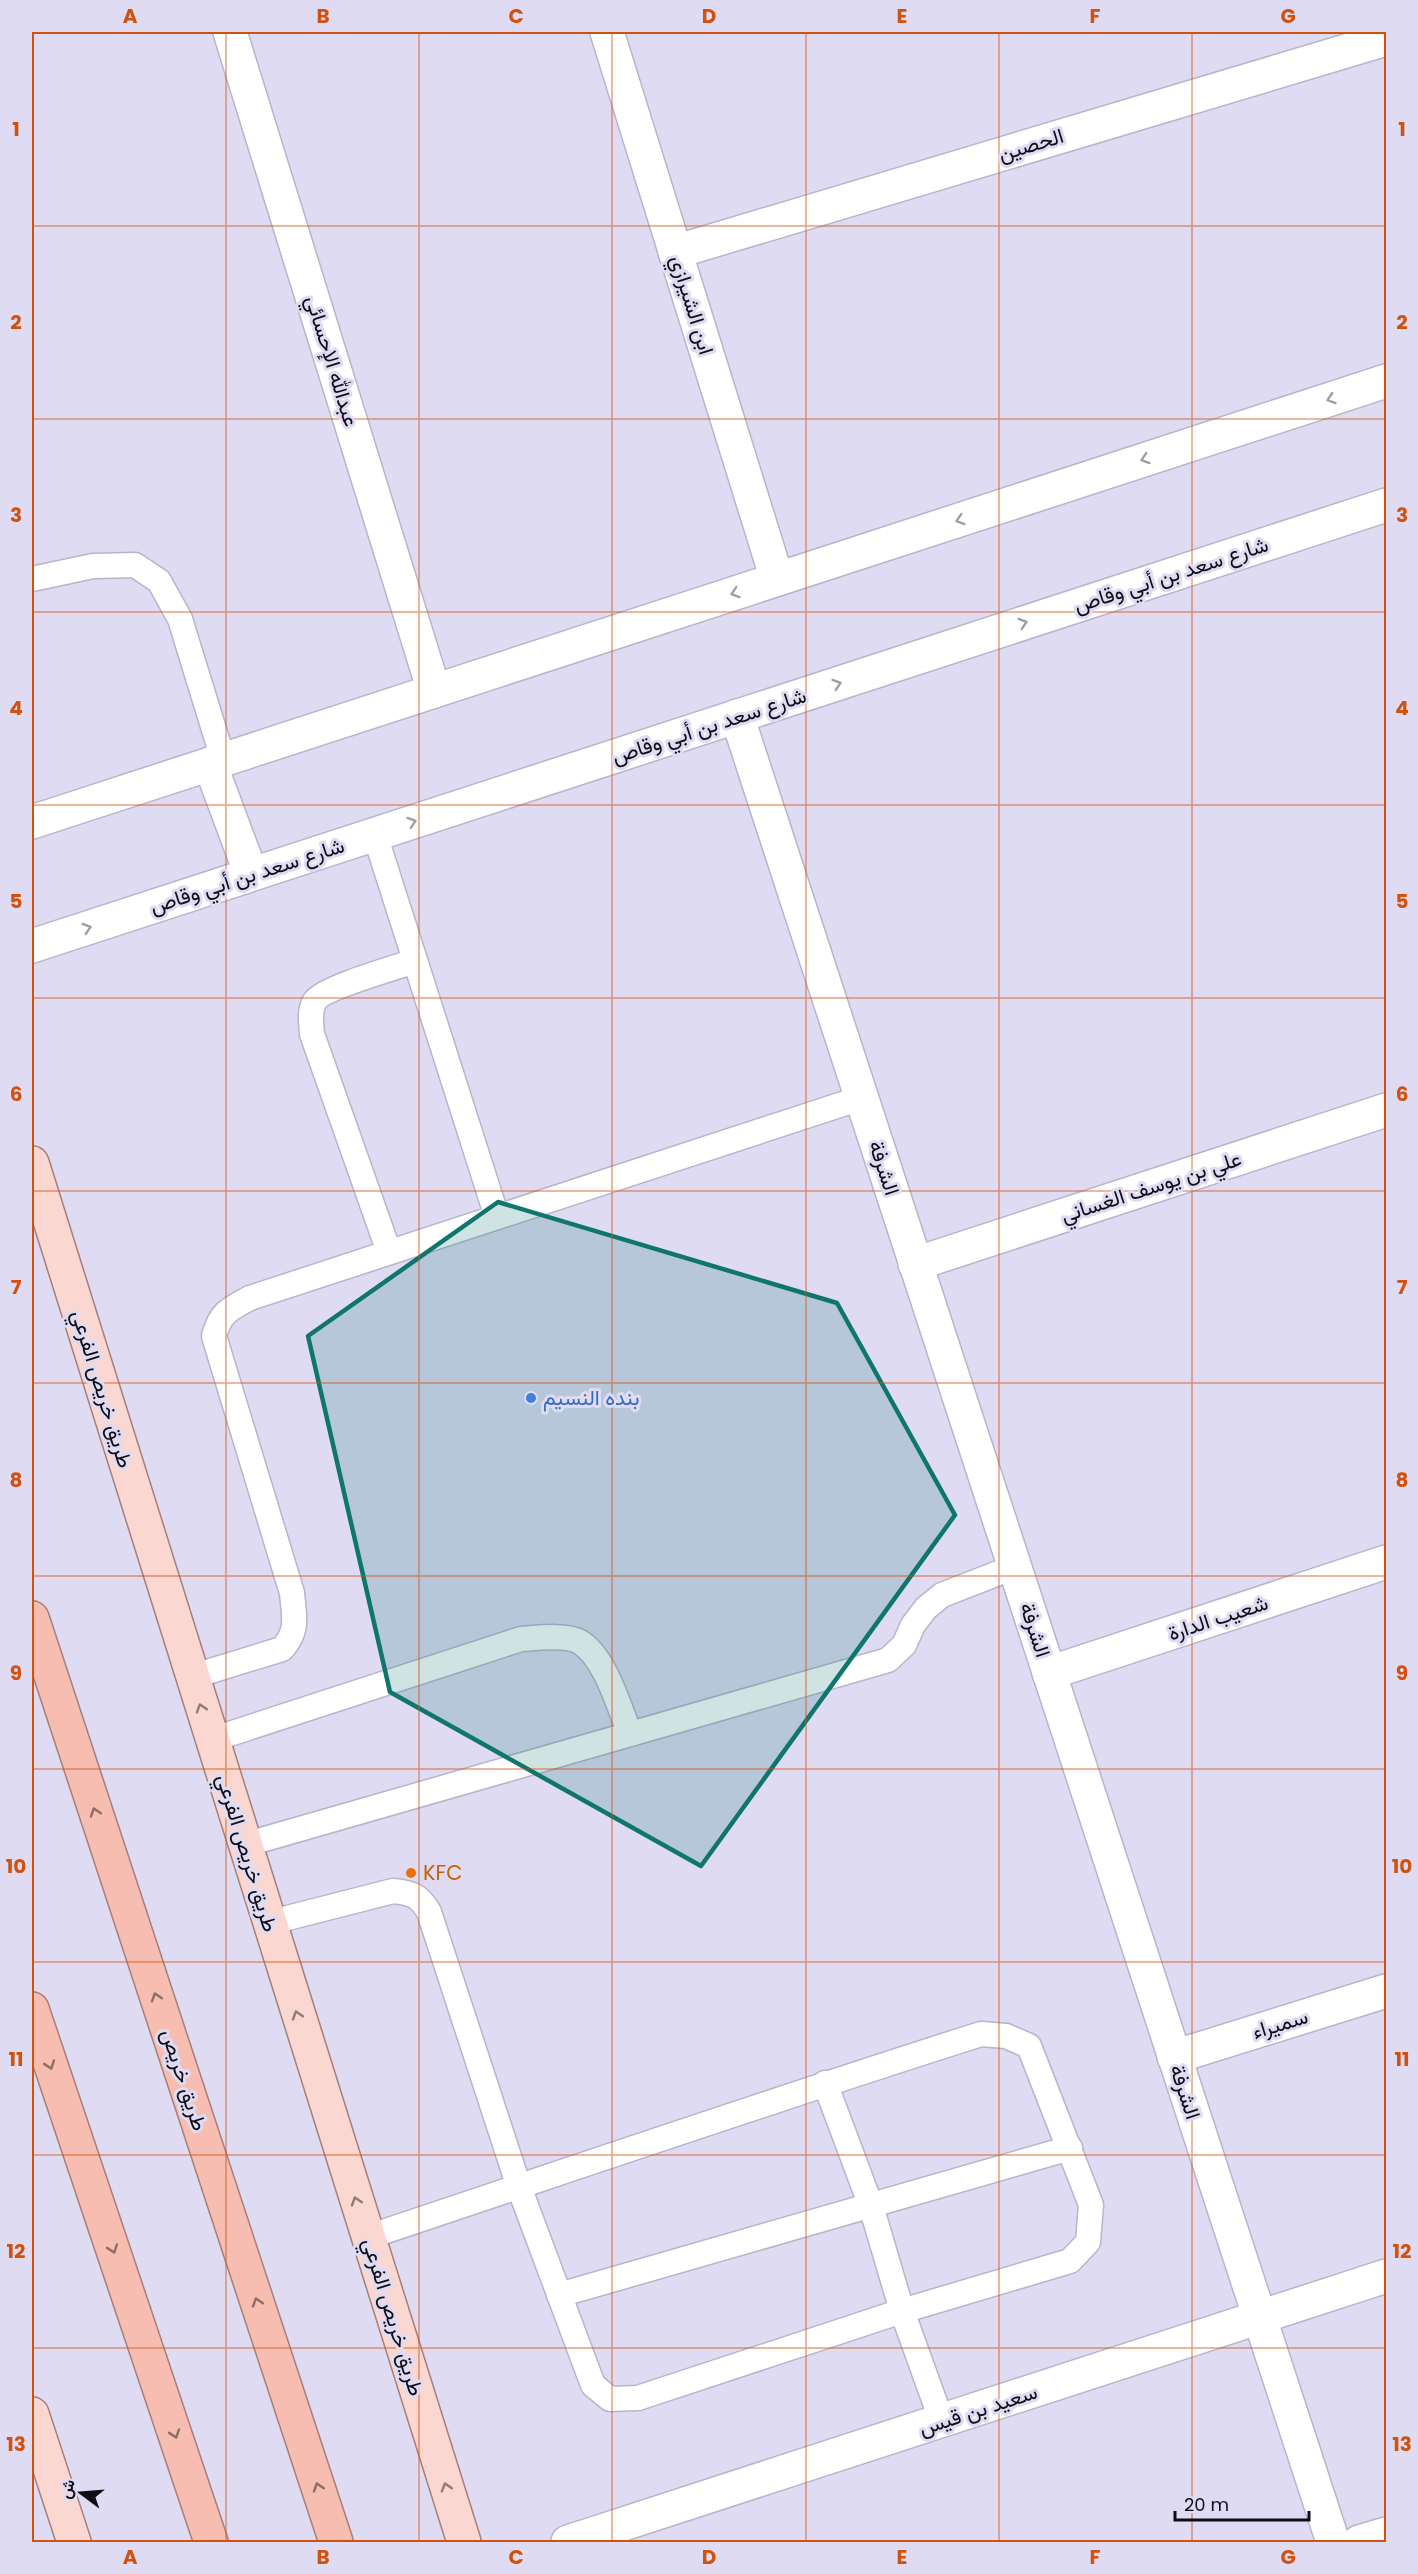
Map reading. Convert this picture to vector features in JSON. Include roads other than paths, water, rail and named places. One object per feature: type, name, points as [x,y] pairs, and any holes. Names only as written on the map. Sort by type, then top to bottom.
[{"type":"highway","name":"طريق خريص","points":[[32,1618],[336,2542]]},
{"type":"highway","points":[[32,2009],[211,2542]]},
{"type":"main road","name":"طريق خريص الفرعي","points":[[32,1163],[268,1923],[464,2542]]},
{"type":"main road","points":[[32,2414],[74,2542]]},
{"type":"street","name":"عبدالله الإحسائي","points":[[230,32],[434,691]]},
{"type":"street","name":"ابن الشيرازي","points":[[607,32],[777,579]]},
{"type":"street","name":"الحصين","points":[[675,252],[1386,39]]},
{"type":"street","points":[[32,822],[1386,381]]},
{"type":"street","name":"شارع سعد بن أبي وقاص","points":[[32,946],[1386,505]]},
{"type":"street","name":"الشرفة","points":[[737,716],[1333,2542]]},
{"type":"street","points":[[217,762],[251,874]]},
{"type":"street","name":"علي بن يوسف الغساني","points":[[915,1264],[1386,1110]]},
{"type":"street","name":"شعيب الدارة","points":[[1049,1673],[1386,1562]]},
{"type":"street","name":"سميراء","points":[[1174,2057],[1386,1991]]},
{"type":"street","name":"سعيد بن قيس","points":[[568,2542],[1386,2276]]},
{"type":"street","points":[[1359,2542],[1386,2534]]},
{"type":"lane","points":[[32,579],[93,566],[135,565],[159,581],[180,619],[217,762]]},
{"type":"lane","points":[[375,835],[497,1217]]},
{"type":"lane","points":[[389,1252],[312,1034],[311,1012],[315,1000],[329,990],[415,961]]},
{"type":"lane","points":[[191,1677],[282,1649],[292,1638],[295,1627],[292,1593],[214,1336],[218,1320],[230,1309],[250,1298],[861,1098]]},
{"type":"lane","points":[[244,1845],[888,1660],[904,1645],[913,1625],[926,1608],[942,1595],[1014,1567]]},
{"type":"lane","points":[[211,1740],[521,1640],[548,1637],[579,1641],[597,1656],[630,1734]]},
{"type":"lane","points":[[268,1923],[393,1891],[405,1892],[421,1898],[429,1912],[519,2187],[559,2295],[593,2385],[610,2399],[638,2398],[902,2311],[1070,2261],[1089,2242],[1091,2205],[1029,2046],[1006,2036],[981,2034],[825,2084],[519,2187],[368,2237]]},
{"type":"lane","points":[[825,2084],[871,2206],[902,2311],[942,2422]]},
{"type":"lane","points":[[559,2295],[1070,2148]]},
{"type":"place","name":"بنده النسيم","points":[[531,1398]]},
{"type":"place","name":"KFC","points":[[411,1873]]}]
